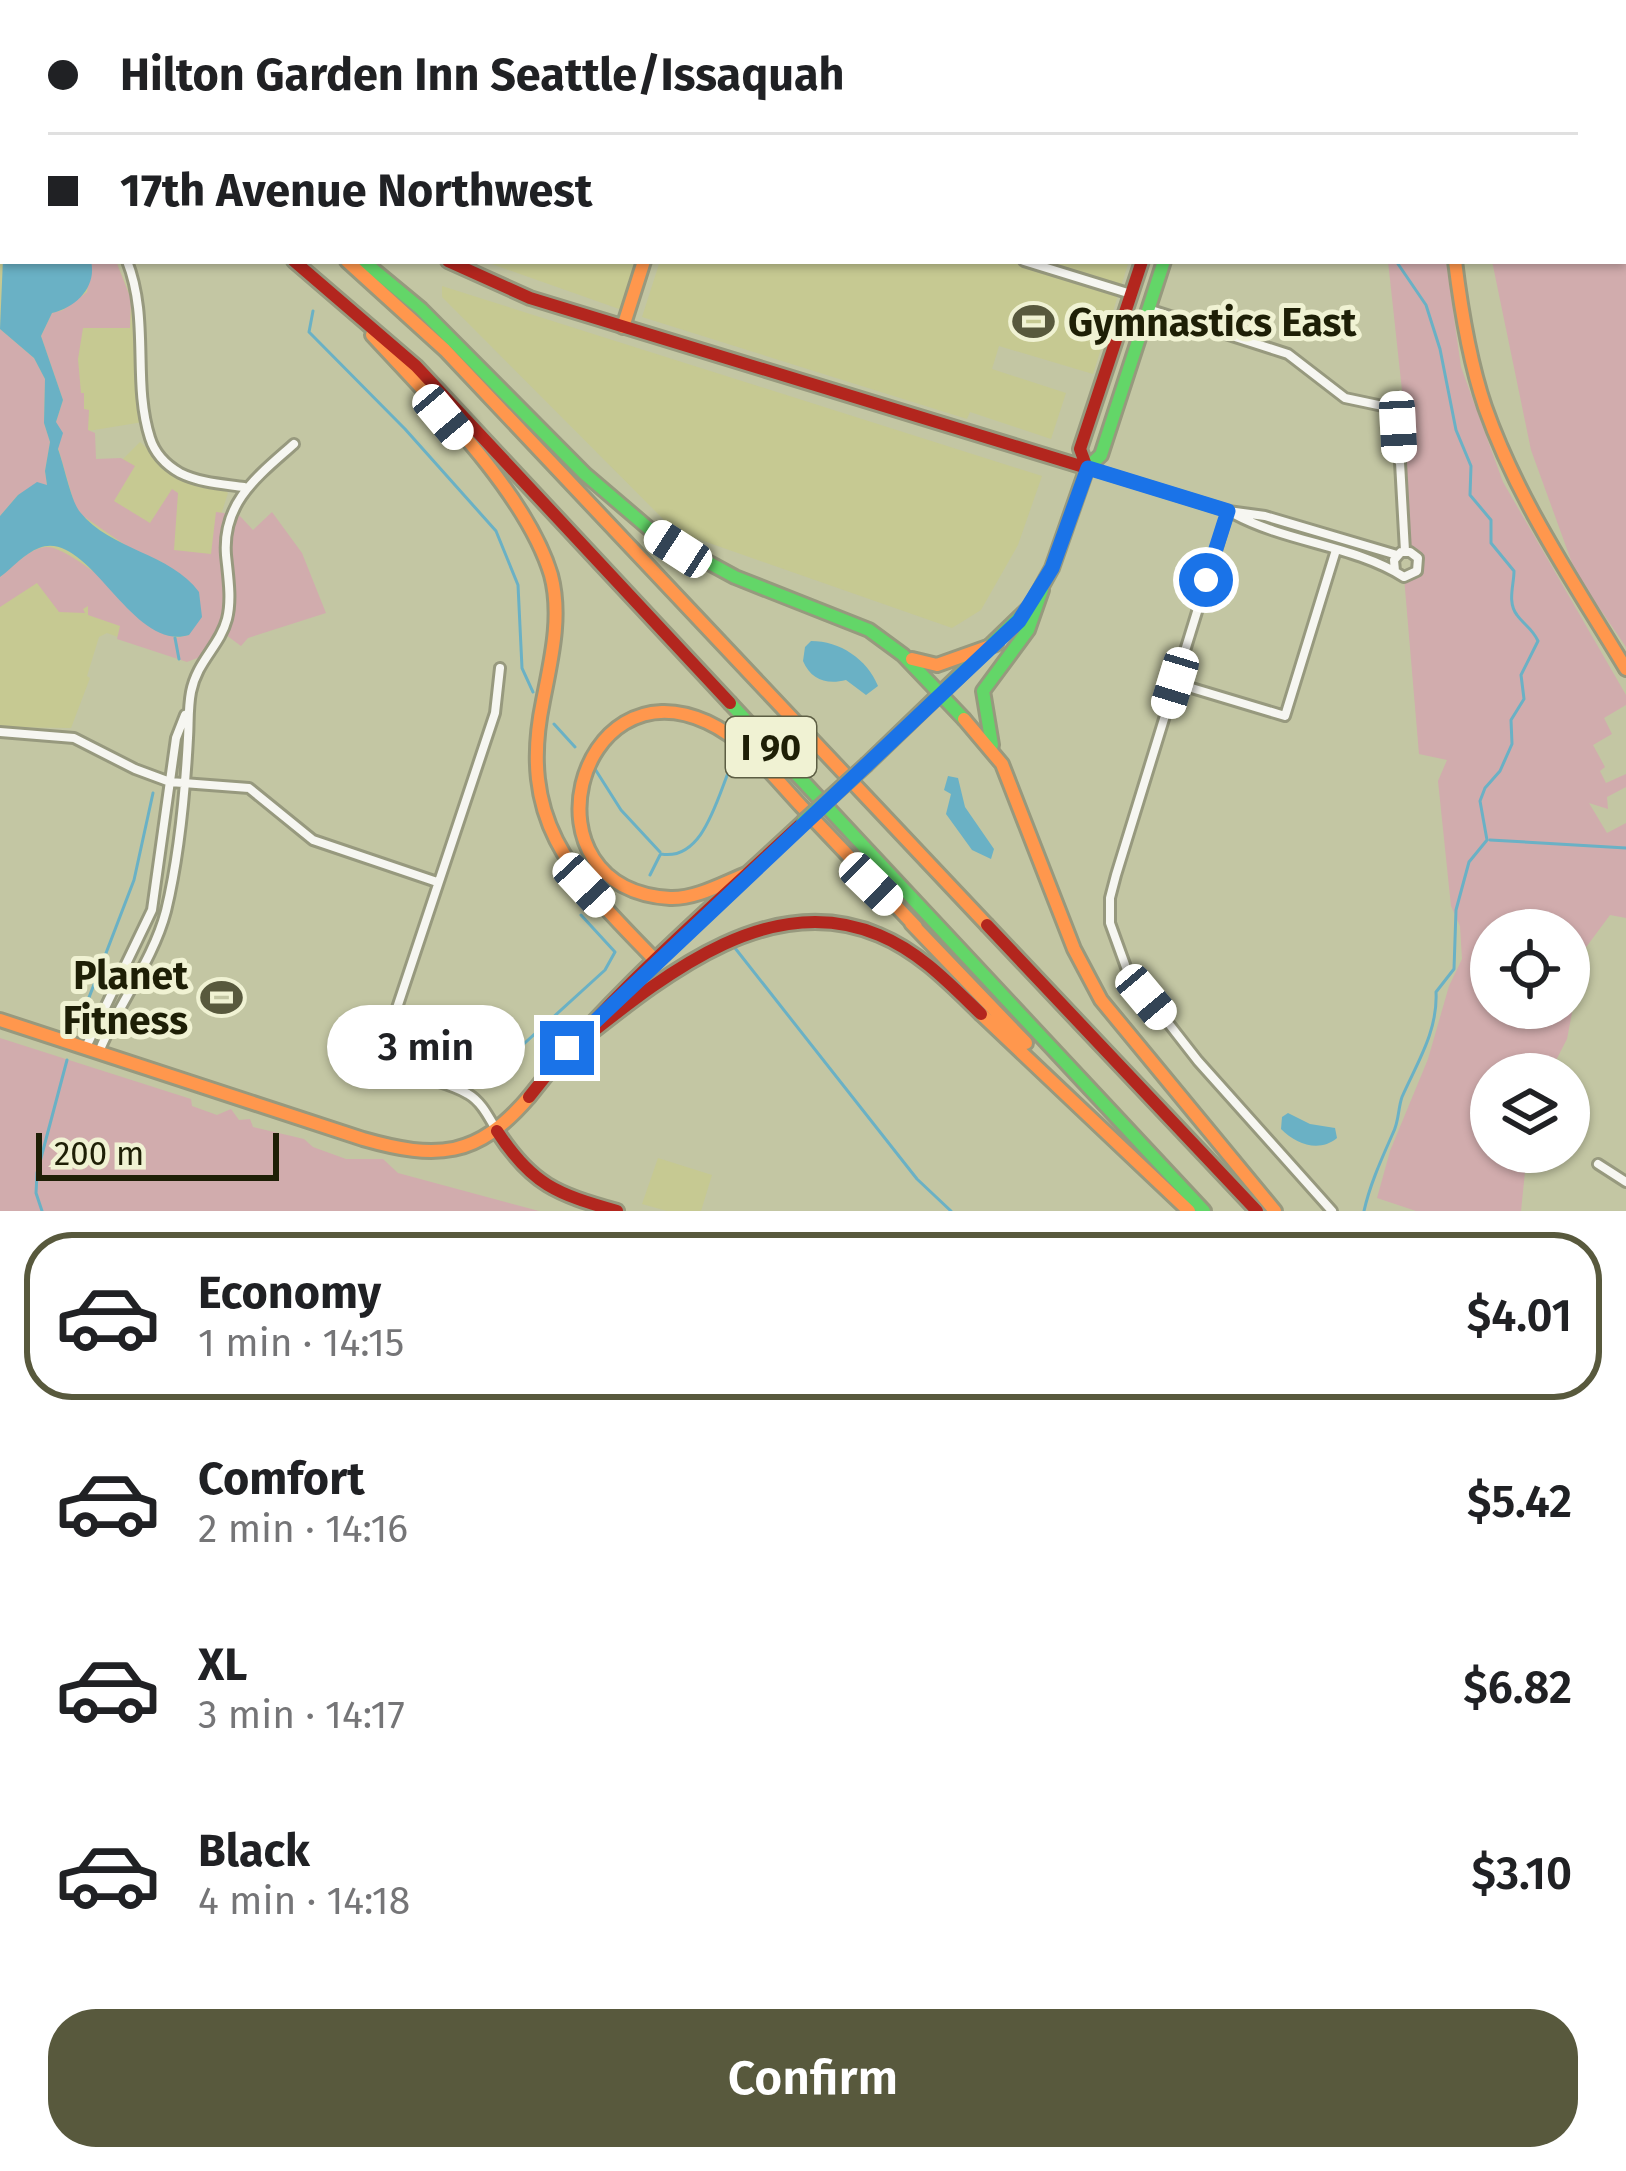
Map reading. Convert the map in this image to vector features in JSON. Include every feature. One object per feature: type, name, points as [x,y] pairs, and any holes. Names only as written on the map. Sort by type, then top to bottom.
[{"type":"main road","name":"I 90","points":[[298,264],[416,366],[1204,1211]]},
{"type":"main road","name":"I 90","points":[[349,264],[457,362],[1257,1211]]},
{"type":"main road","points":[[366,264],[434,322],[585,474],[654,533],[735,577],[852,621],[903,655],[942,694],[994,752],[1012,785],[1073,949],[1101,1000],[1275,1211]]},
{"type":"main road","points":[[454,264],[512,292],[1088,468]]},
{"type":"main road","points":[[623,327],[643,264]]},
{"type":"main road","points":[[1088,468],[1079,449],[1141,264]]},
{"type":"main road","points":[[994,752],[982,708],[982,688],[1024,637],[1088,468],[1101,455],[1163,264]]},
{"type":"main road","points":[[1456,264],[1486,411],[1521,491],[1626,669]]},
{"type":"main road","points":[[331,290],[415,382],[537,538],[551,577],[555,607],[552,660],[535,748],[541,813],[565,862],[656,961]]},
{"type":"main road","points":[[0,1020],[363,1139],[418,1153],[448,1153],[497,1131],[520,1112],[558,1059],[656,961],[996,644],[1042,590]]},
{"type":"main road","points":[[903,655],[937,665],[996,644]]},
{"type":"main road","points":[[748,873],[681,897],[648,896],[604,874],[587,850],[578,824],[579,779],[593,750],[628,721],[662,712],[687,715],[736,738],[1189,1211]]},
{"type":"main road","points":[[558,1059],[724,941],[788,921],[832,921],[882,934],[930,964],[1132,1154]]},
{"type":"main road","points":[[497,1131],[520,1169],[535,1182],[617,1211]]},
{"type":"street","points":[[128,264],[140,308],[147,418],[154,447],[168,465],[190,478],[246,488]]},
{"type":"street","points":[[1034,264],[1131,294]]},
{"type":"street","points":[[1148,309],[1288,354],[1346,398],[1397,409],[1401,553],[1395,571]]},
{"type":"street","points":[[92,1050],[151,914],[176,738],[200,662],[222,632],[228,614],[226,529],[233,508],[246,488],[294,444]]},
{"type":"street","points":[[1088,468],[1228,511],[1265,516],[1401,553],[1418,559],[1417,571],[1404,577],[1370,558],[1253,524],[1228,511]]},
{"type":"street","points":[[1228,511],[1112,889],[1110,923],[1120,956],[1146,997],[1332,1211]]},
{"type":"street","points":[[1175,683],[1286,716],[1336,550]]},
{"type":"street","points":[[497,1131],[477,1100],[463,1090],[398,1064],[388,1045],[388,1031],[495,713],[500,668]]},
{"type":"street","points":[[92,1050],[164,918],[183,785],[188,708]]},
{"type":"street","points":[[0,732],[74,738],[135,770],[183,785],[249,788],[313,840],[436,882]]},
{"type":"street","points":[[1598,1164],[1626,1182]]},
{"type":"shaded area","points":[[0,264],[117,264],[134,303],[143,422],[88,431],[86,459],[117,465],[140,442],[176,475],[223,488],[228,493],[217,527],[217,563],[187,662],[107,633],[99,637],[71,728],[0,727]]},
{"type":"shaded area","points":[[91,264],[117,264],[131,299],[130,328],[83,328],[78,359],[84,409],[89,410],[88,430],[95,433],[96,459],[121,458],[135,466],[114,501],[150,523],[172,489],[178,493],[174,550],[211,554],[216,512],[239,515],[253,530],[272,512],[302,553],[326,613],[248,638],[241,646],[222,632],[205,655],[187,662],[117,639],[120,626],[88,615],[88,606],[85,613],[59,612],[37,583],[0,607],[0,577],[28,554],[47,547],[92,570],[175,638],[189,635],[162,562],[128,547],[75,506],[57,444],[56,422],[63,400],[41,336],[52,313],[87,292]]},
{"type":"shaded area","points":[[492,264],[636,264],[622,310]]},
{"type":"shaded area","points":[[659,264],[1128,264],[1093,374],[999,346],[992,369],[1066,393],[1051,439],[970,412],[967,419],[642,317]]},
{"type":"shaded area","points":[[1388,264],[1446,264],[1461,367],[1503,482],[1626,695],[1626,705],[1604,718],[1612,734],[1593,745],[1605,767],[1600,771],[1606,783],[1626,774],[1626,787],[1607,797],[1608,809],[1589,803],[1607,833],[1626,823],[1626,918],[1610,915],[1590,942],[1590,909],[1470,909],[1470,1029],[1569,1029],[1560,1053],[1470,1053],[1470,1173],[1525,1173],[1521,1211],[1416,1211],[1377,1198],[1462,959],[1460,926],[1451,906],[1438,781],[1447,760],[1419,754],[1404,577],[1419,564],[1405,551],[1398,427],[1405,418]]},
{"type":"shaded area","points":[[1493,264],[1626,264],[1626,647],[1576,574],[1531,450]]},
{"type":"shaded area","points":[[442,286],[1042,476],[1018,545],[981,610],[952,628],[675,531],[442,297]]},
{"type":"shaded area","points":[[0,329],[34,358],[45,379],[44,423],[50,442],[47,485],[18,495],[0,516]]},
{"type":"shaded area","points":[[0,1038],[191,1099],[192,1106],[217,1115],[231,1109],[239,1120],[250,1119],[253,1127],[304,1139],[346,1159],[383,1159],[398,1173],[539,1211],[0,1211]]},
{"type":"shaded area","points":[[658,1158],[712,1175],[701,1211],[667,1211],[642,1204]]},
{"type":"water","points":[[3,264],[91,264],[88,287],[69,306],[52,313],[41,336],[63,400],[56,422],[63,433],[58,449],[80,512],[107,535],[173,568],[199,592],[202,617],[189,635],[168,636],[148,626],[93,571],[57,547],[34,550],[0,577],[0,516],[37,482],[47,485],[50,442],[44,423],[45,379],[34,358],[0,329]]},
{"type":"water","points":[[811,641],[851,653],[878,686],[866,695],[846,680],[815,677],[803,661]]},
{"type":"water","points":[[948,776],[958,778],[965,807],[994,849],[991,859],[972,850],[946,814],[951,794],[944,790]]},
{"type":"water","points":[[1288,1113],[1310,1124],[1335,1128],[1337,1138],[1315,1146],[1294,1139],[1281,1129],[1282,1117]]},
{"type":"waterway","points":[[1364,1211],[1402,1097],[1430,1033],[1436,992],[1454,969],[1456,910],[1469,862],[1487,840],[1480,801],[1512,744],[1511,720],[1524,699],[1521,675],[1538,641],[1514,610],[1514,571],[1491,543],[1491,520],[1470,495],[1471,466],[1456,430],[1440,349],[1426,305],[1398,264]]},
{"type":"waterway","points":[[313,311],[309,332],[496,531],[518,585],[522,668],[533,692]]},
{"type":"waterway","points":[[175,638],[179,659]]},
{"type":"waterway","points":[[554,724],[575,747]]},
{"type":"waterway","points":[[661,854],[677,853],[700,835],[735,757]]},
{"type":"waterway","points":[[595,769],[621,810],[660,852]]},
{"type":"waterway","points":[[80,1021],[134,880],[153,793]]},
{"type":"waterway","points":[[1490,840],[1626,848]]},
{"type":"waterway","points":[[650,875],[660,855]]},
{"type":"waterway","points":[[487,1084],[605,970],[615,952],[581,915]]},
{"type":"waterway","points":[[735,948],[917,1179],[951,1211]]},
{"type":"waterway","points":[[42,1211],[36,1193],[37,1173],[67,1060]]},
{"type":"traffic: fast","points":[[367,264],[421,309],[585,474],[654,533],[735,577],[869,630],[903,655],[964,719]]},
{"type":"traffic: fast","points":[[867,764],[1031,606],[1052,568],[1087,468],[1101,455],[1163,264]]},
{"type":"traffic: fast","points":[[992,745],[983,691],[1028,630],[1042,590]]},
{"type":"traffic: fast","points":[[730,703],[1204,1211]]},
{"type":"traffic: fast","points":[[802,823],[867,764]]},
{"type":"traffic: slow","points":[[350,264],[445,350],[987,925]]},
{"type":"traffic: slow","points":[[623,327],[643,264]]},
{"type":"traffic: slow","points":[[1455,264],[1474,371],[1498,442],[1549,541],[1626,669]]},
{"type":"traffic: slow","points":[[372,335],[499,479],[539,543],[556,606],[537,745],[538,783],[546,816],[578,875],[656,961]]},
{"type":"traffic: slow","points":[[912,659],[937,665],[996,644]]},
{"type":"traffic: slow","points":[[749,873],[680,898],[623,885],[593,858],[580,823],[582,784],[598,749],[625,723],[662,712],[707,722],[758,760],[916,927]]},
{"type":"traffic: slow","points":[[964,719],[1002,764],[1074,949],[1101,1000],[1275,1211]]},
{"type":"traffic: slow","points":[[911,923],[1026,1043]]},
{"type":"traffic: slow","points":[[981,1014],[1189,1211]]},
{"type":"traffic: slow","points":[[0,1020],[363,1139],[413,1150],[454,1149],[473,1143],[529,1097]]},
{"type":"traffic: jam","points":[[297,264],[416,366],[730,703]]},
{"type":"traffic: jam","points":[[455,264],[530,298],[1087,468]]},
{"type":"traffic: jam","points":[[1087,468],[1080,449],[1141,264]]},
{"type":"traffic: jam","points":[[529,1097],[625,989],[802,823]]},
{"type":"traffic: jam","points":[[558,1059],[628,1004],[706,953],[748,934],[791,923],[835,923],[894,942],[934,970],[981,1014]]},
{"type":"traffic: jam","points":[[987,925],[1257,1211]]},
{"type":"traffic: jam","points":[[497,1131],[522,1164],[548,1185],[617,1211]]},
{"type":"place","name":"Gymnastics East","points":[[1034,322]]},
{"type":"place","name":"Planet Fitness","points":[[222,997]]},
{"type":"route","points":[[567,1048],[1019,621],[1052,568],[1088,468],[1228,511],[1206,580]]}]
